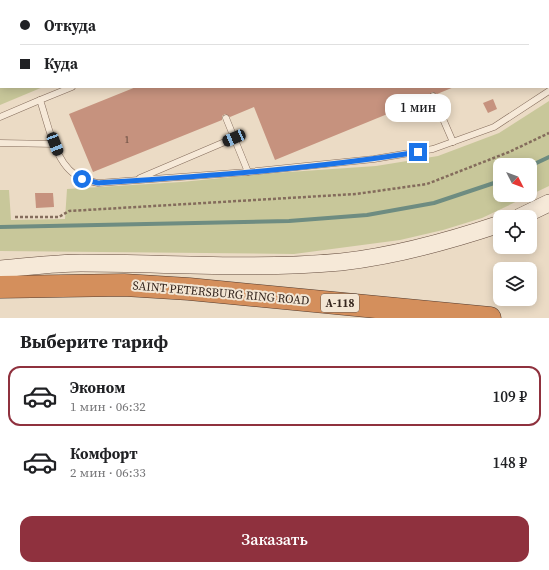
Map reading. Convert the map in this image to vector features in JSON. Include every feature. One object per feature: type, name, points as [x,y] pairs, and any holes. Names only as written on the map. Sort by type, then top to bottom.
[{"type":"highway","name":"SAINT PETERSBURG RING ROAD","points":[[0,287],[124,285],[189,289],[490,318]]},
{"type":"main road","points":[[534,210],[549,203]]},
{"type":"main road","points":[[0,268],[80,263],[235,266],[342,262],[370,258],[457,239],[493,226]]},
{"type":"lane","points":[[0,117],[70,88]]},
{"type":"lane","points":[[40,100],[55,144],[66,166],[82,179],[98,183],[248,172],[374,159],[433,149],[494,127],[549,92]]},
{"type":"lane","points":[[433,96],[453,142]]},
{"type":"lane","points":[[226,118],[248,172]]},
{"type":"lane","points":[[134,181],[234,138]]},
{"type":"lane","points":[[0,143],[55,144]]},
{"type":"path","points":[[15,216],[59,217],[69,211],[356,194],[427,184],[509,152],[549,133]]},
{"type":"green space","points":[[0,88],[41,88],[0,105]]},
{"type":"green space","points":[[549,101],[549,186],[537,192],[537,158],[493,158],[493,202],[516,202],[499,210],[493,210],[493,213],[482,218],[443,230],[400,240],[294,254],[0,251],[0,190],[9,190],[11,220],[65,219],[67,189],[181,182],[275,173],[376,166],[438,156],[499,133]]},
{"type":"building","points":[[134,88],[452,88],[437,94],[432,92],[429,97],[275,160],[254,107],[230,117],[225,114],[222,116],[222,120],[93,172],[69,114]]},
{"type":"building","points":[[493,99],[497,109],[488,113],[483,103]]},
{"type":"building","points":[[35,193],[53,193],[54,207],[36,208]]},
{"type":"waterway","points":[[537,163],[549,157]]},
{"type":"waterway","points":[[0,227],[289,221],[367,215],[434,203],[493,183]]},
{"type":"route","points":[[82,179],[98,183],[234,173],[374,159],[418,152]]}]
